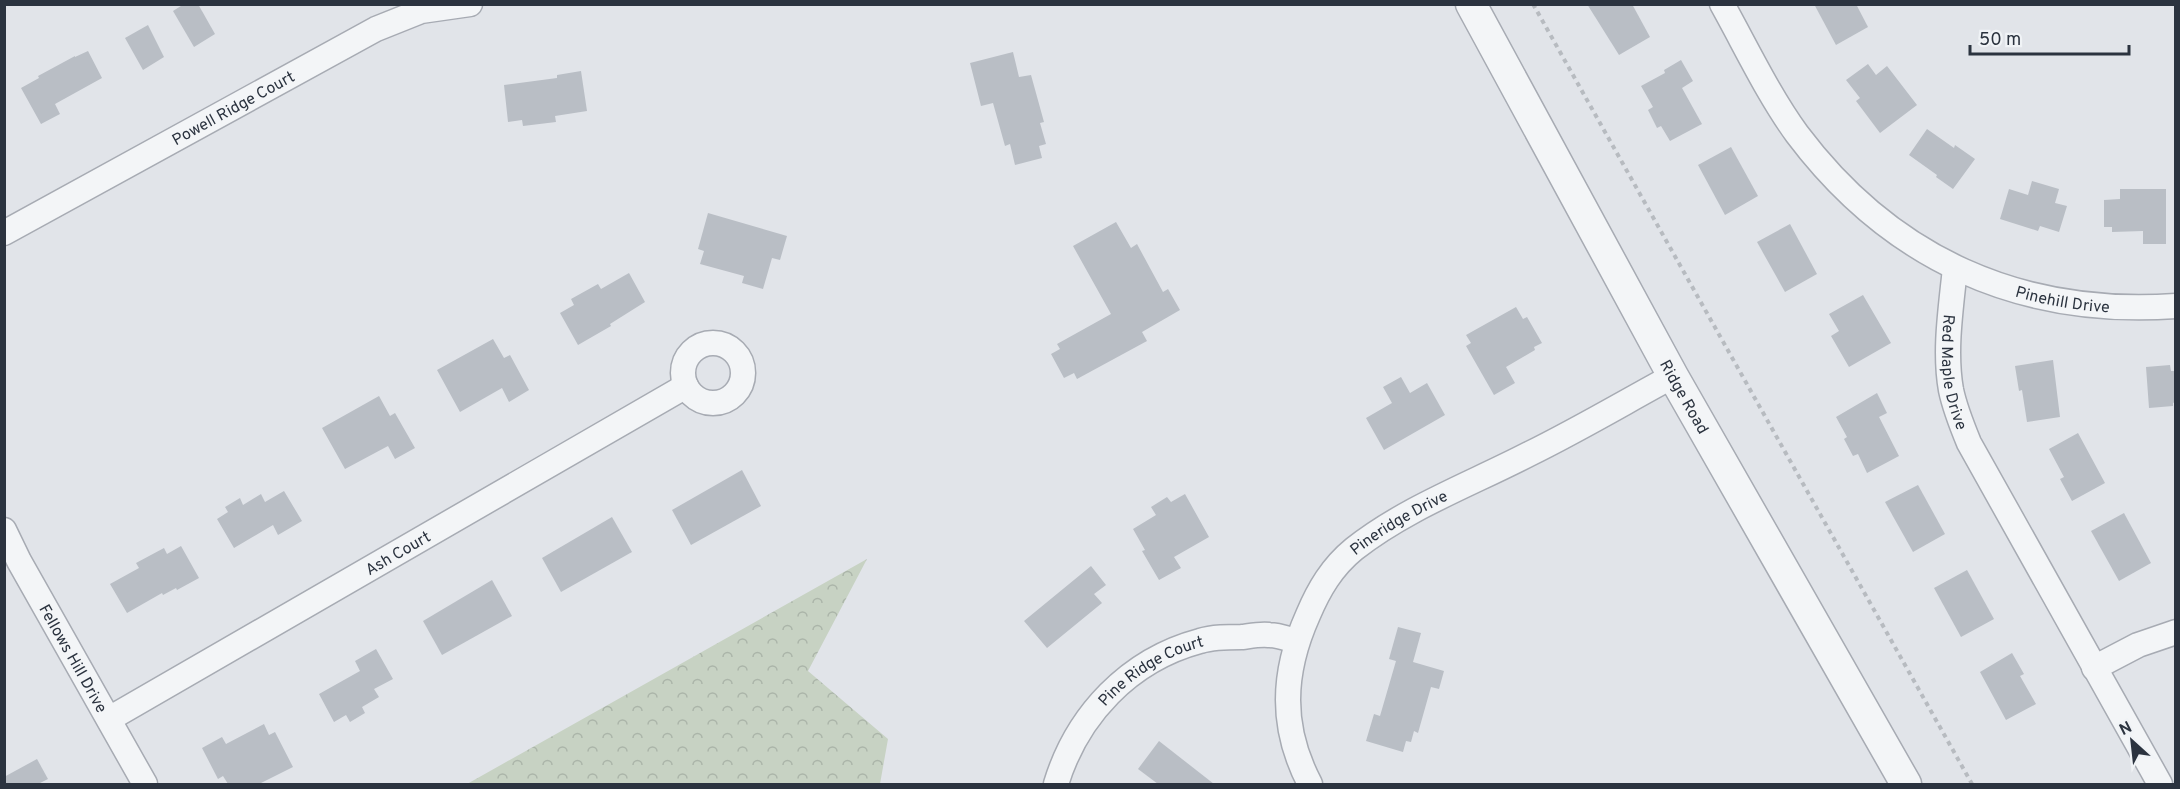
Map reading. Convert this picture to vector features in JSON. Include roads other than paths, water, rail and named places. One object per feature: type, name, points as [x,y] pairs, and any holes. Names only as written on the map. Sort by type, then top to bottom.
[{"type":"street","name":"Powell Ridge Court","points":[[4,233],[376,29],[421,11],[470,4]]},
{"type":"street","name":"Ridge Road","points":[[1471,4],[1673,376],[1906,784]]},
{"type":"street","points":[[1722,4],[1796,133],[1828,172],[1866,208],[1898,233],[1955,268]]},
{"type":"street","name":"Pinehill Drive","points":[[1955,268],[1996,285],[2037,297],[2100,306],[2132,308],[2175,306]]},
{"type":"street","name":"Red Maple Drive","points":[[1955,268],[1948,362],[1951,390],[1958,417],[1969,443],[2160,784]]},
{"type":"street","name":"Pineridge Drive","points":[[1310,784],[1291,732],[1288,712],[1288,677],[1296,641],[1319,589],[1336,567],[1353,550],[1407,515],[1532,453],[1673,376]]},
{"type":"street","name":"Ash Court","points":[[109,719],[686,386]]},
{"type":"street","name":"Fellows Hill Drive","points":[[4,530],[19,561],[145,784]]},
{"type":"street","points":[[2094,668],[2139,645],[2175,632]]},
{"type":"street","name":"Pine Ridge Court","points":[[1056,784],[1078,731],[1095,708],[1137,671],[1166,654],[1202,640],[1269,634],[1296,641]]}]
